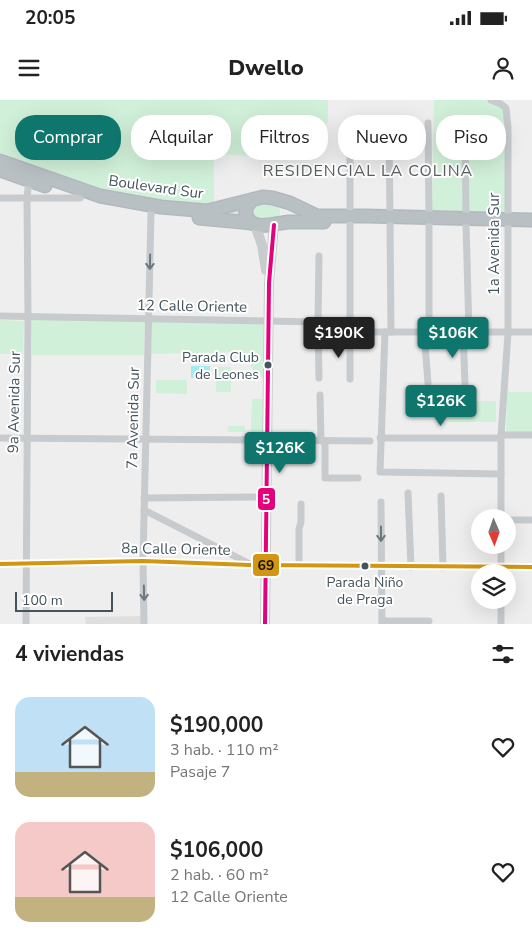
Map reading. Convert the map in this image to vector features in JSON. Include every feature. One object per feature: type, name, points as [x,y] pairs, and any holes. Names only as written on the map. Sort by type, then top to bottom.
[{"type":"highway","name":"Boulevard Sur","points":[[0,161],[100,196],[145,205],[206,211],[252,200]]},
{"type":"highway","name":"Boulevard Sur","points":[[0,170],[80,198],[151,213],[253,224]]},
{"type":"highway","points":[[350,219],[317,216],[277,199],[264,197],[252,200],[246,210],[247,217],[253,224],[268,226],[350,219],[508,222],[532,220]]},
{"type":"highway","points":[[277,199],[282,203],[286,211],[283,220],[277,224]]},
{"type":"highway","points":[[508,222],[532,226]]},
{"type":"street","name":"1a Avenida Sur","points":[[494,101],[506,108],[507,113],[508,333],[501,437],[501,509]]},
{"type":"street","points":[[428,123],[428,383]]},
{"type":"street","points":[[350,160],[350,379]]},
{"type":"street","points":[[389,160],[388,332],[380,438],[380,472],[501,474]]},
{"type":"street","points":[[465,160],[465,384]]},
{"type":"street","name":"9a Avenida Sur","points":[[26,624],[27,198],[29,180]]},
{"type":"street","points":[[0,198],[80,198]]},
{"type":"street","name":"7a Avenida Sur","points":[[144,624],[144,498],[151,213]]},
{"type":"street","points":[[253,224],[262,245],[269,284]]},
{"type":"street","points":[[265,624],[269,284],[277,224]]},
{"type":"street","points":[[318,378],[319,256]]},
{"type":"street","name":"12 Calle Oriente","points":[[0,316],[318,322],[350,332],[532,332]]},
{"type":"street","points":[[320,395],[324,478],[358,478]]},
{"type":"street","points":[[380,438],[532,435]]},
{"type":"street","points":[[0,438],[370,441]]},
{"type":"street","points":[[408,493],[410,567]]},
{"type":"street","points":[[441,496],[443,567]]},
{"type":"street","points":[[144,498],[267,497]]},
{"type":"street","points":[[381,502],[382,622],[429,621]]},
{"type":"street","points":[[299,565],[301,504]]},
{"type":"street","points":[[144,510],[250,565]]},
{"type":"street","points":[[516,520],[532,520]]},
{"type":"street","name":"8a Calle Oriente","points":[[0,564],[26,565],[143,561],[250,565],[471,568]]},
{"type":"street","name":"8a Calle Oriente","points":[[516,569],[532,567]]},
{"type":"street","points":[[501,609],[501,624]]},
{"type":"shaded area","points":[[141,616],[141,624],[86,624],[85,617]]},
{"type":"green space","points":[[0,100],[328,100],[328,115],[241,115],[241,155],[231,155],[231,115],[131,115],[131,160],[214,160],[214,213],[240,208],[239,218],[101,192],[0,156]]},
{"type":"green space","points":[[434,100],[491,100],[501,104],[507,116],[508,212],[432,210]]},
{"type":"green space","points":[[264,202],[276,205],[280,209],[280,216],[275,220],[254,219],[250,209]]},
{"type":"green space","points":[[32,319],[145,322],[144,355],[32,355]]},
{"type":"green space","points":[[0,320],[24,321],[23,354],[0,354]]},
{"type":"green space","points":[[150,322],[266,322],[266,381],[251,367],[250,357],[243,352],[150,354]]},
{"type":"green space","points":[[216,367],[231,367],[231,392],[216,392]]},
{"type":"green space","points":[[156,380],[187,380],[187,394],[156,393]]},
{"type":"green space","points":[[507,392],[532,392],[532,435],[506,436]]},
{"type":"green space","points":[[252,399],[266,399],[266,433],[251,433]]},
{"type":"green space","points":[[449,401],[496,401],[496,422],[449,422]]},
{"type":"green space","points":[[228,426],[245,426],[245,432],[228,432]]},
{"type":"water","points":[[191,366],[210,366],[209,377],[191,378]]},
{"type":"transit line","name":"5","points":[[265,624],[269,283],[274,225]]},
{"type":"transit line","name":"69","points":[[0,564],[143,561],[250,565],[532,567]]},
{"type":"place","name":"Parada Club de Leones","points":[[268,365]]},
{"type":"place","name":"Parada Niño de Praga","points":[[365,566]]},
{"type":"district","name":"RESIDENCIAL LA COLINA","points":[[368,171]]}]
